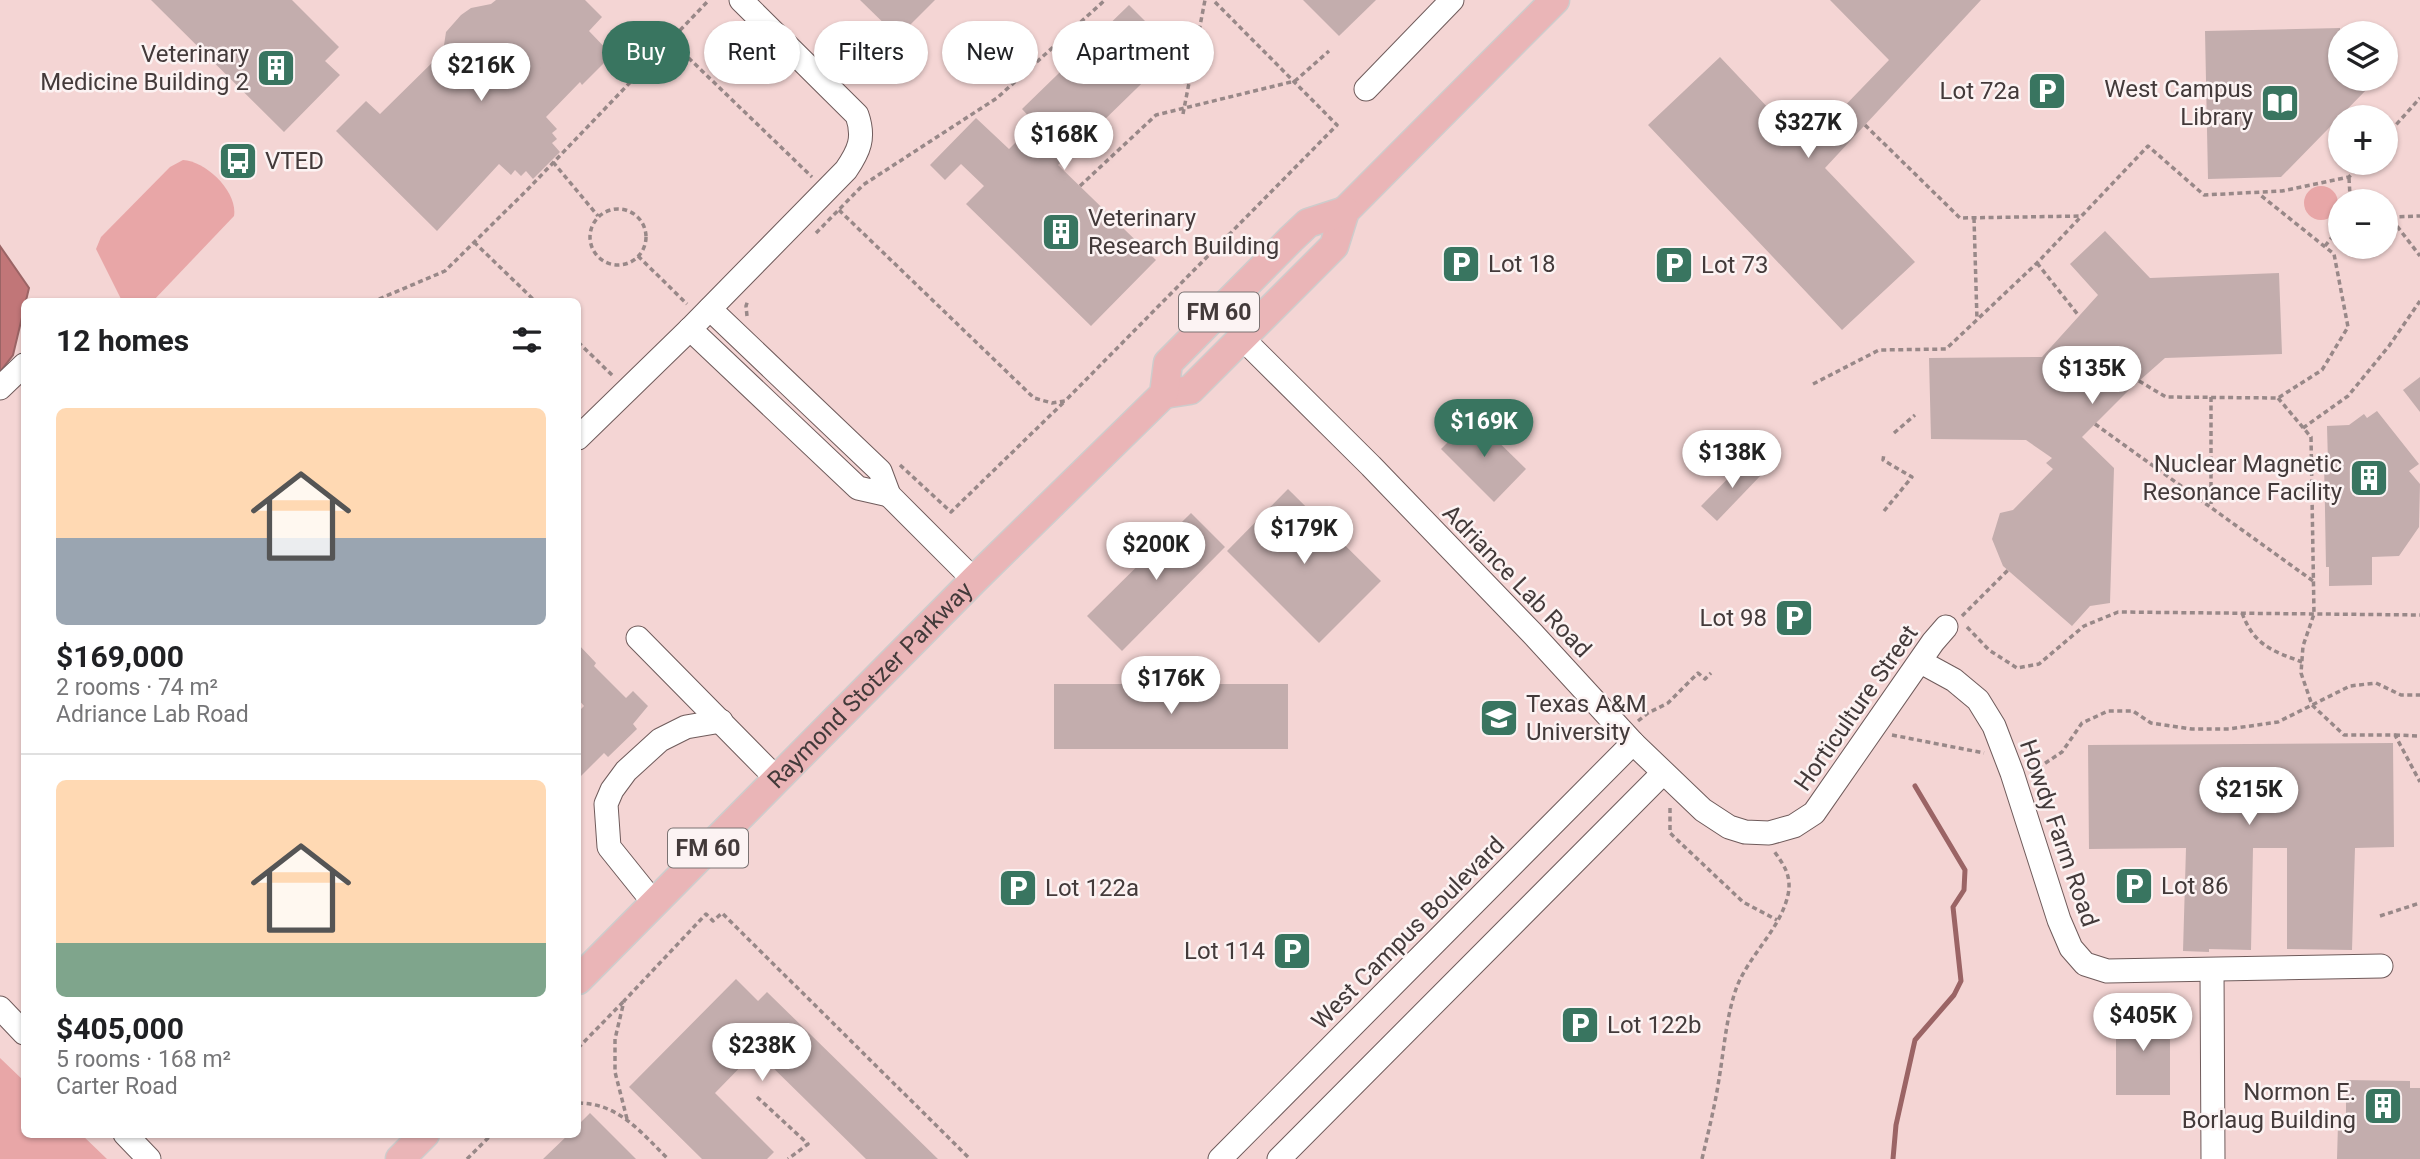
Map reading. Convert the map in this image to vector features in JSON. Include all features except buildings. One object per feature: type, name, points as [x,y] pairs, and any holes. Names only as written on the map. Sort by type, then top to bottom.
[{"type":"main road","name":"Raymond Stotzer Parkway","points":[[1164,394],[1168,363],[1291,239],[1308,223],[1345,211],[1555,0]]},
{"type":"main road","name":"Raymond Stotzer Parkway","points":[[581,977],[974,580],[1164,394],[1190,390],[1334,246],[1345,211]]},
{"type":"main road","points":[[1242,338],[1239,327],[1242,315],[1282,273],[1291,239]]},
{"type":"main road","points":[[400,1159],[421,1138]]},
{"type":"street","points":[[581,436],[846,170],[861,145],[862,134],[857,116],[741,0]]},
{"type":"street","points":[[1366,89],[1452,0]]},
{"type":"street","points":[[700,319],[858,488],[889,495],[974,580]]},
{"type":"street","name":"Adriance Lab Road","points":[[1242,338],[1371,466],[1532,633],[1635,733],[1663,773],[1715,819],[1774,847]]},
{"type":"street","points":[[0,388],[21,368]]},
{"type":"street","name":"Horticulture Street","points":[[1774,847],[1794,826],[1814,813],[1946,627]]},
{"type":"street","points":[[638,638],[777,779]]},
{"type":"street","name":"Howdy Farm Road","points":[[1921,662],[1954,680],[1978,700],[1994,726],[2012,773],[2059,920],[2071,948],[2085,964],[2107,971],[2381,966]]},
{"type":"street","points":[[654,903],[609,847],[606,804],[612,790],[626,771],[660,740],[686,727],[721,721]]},
{"type":"street","name":"West Campus Boulevard","points":[[1220,1159],[1635,733]]},
{"type":"street","points":[[1279,1159],[1663,773]]},
{"type":"street","points":[[2212,970],[2213,1159]]},
{"type":"street","points":[[0,1008],[21,1029]]},
{"type":"street","points":[[129,1138],[149,1159]]},
{"type":"path","points":[[689,21],[709,0]]},
{"type":"path","points":[[810,239],[863,185],[997,98],[1105,0]]},
{"type":"path","points":[[1183,114],[1205,0]]},
{"type":"path","points":[[900,465],[951,512],[1065,401],[1337,125],[1213,0]]},
{"type":"path","points":[[1080,186],[1156,115],[1295,80],[1329,51]]},
{"type":"path","points":[[690,59],[1034,398],[1052,403],[1065,401]]},
{"type":"path","points":[[381,298],[445,271],[628,84]]},
{"type":"path","points":[[2398,123],[2420,99]]},
{"type":"path","points":[[1864,125],[1960,218],[2082,216]]},
{"type":"path","points":[[1813,383],[1879,349],[1946,349],[2037,263],[2148,146],[2204,195],[2283,191],[2349,177],[2350,189]]},
{"type":"path","points":[[553,162],[598,216]]},
{"type":"path","points":[[2139,381],[2166,397],[2278,398],[2322,370],[2348,327],[2334,254],[2257,192]]},
{"type":"path","points":[[616,208],[635,214],[641,220],[646,239],[638,256],[630,262],[613,265],[597,256],[592,249],[590,232],[598,216],[616,208]]},
{"type":"path","points":[[2398,216],[2420,216]]},
{"type":"path","points":[[1974,218],[1978,320]]},
{"type":"path","points":[[2398,229],[2420,256]]},
{"type":"path","points":[[474,242],[532,298]]},
{"type":"path","points":[[2325,246],[2328,242]]},
{"type":"path","points":[[638,256],[700,319]]},
{"type":"path","points":[[2037,263],[2079,316]]},
{"type":"path","points":[[753,323],[748,317],[746,306],[757,292]]},
{"type":"path","points":[[2303,428],[2348,396],[2389,346],[2420,301]]},
{"type":"path","points":[[581,345],[627,389]]},
{"type":"path","points":[[2211,397],[2211,508]]},
{"type":"path","points":[[2278,398],[2311,437],[2314,614],[2304,646],[2301,673],[2312,705],[2344,735],[2420,736]]},
{"type":"path","points":[[1894,433],[1915,415]]},
{"type":"path","points":[[2095,424],[2313,581]]},
{"type":"path","points":[[1884,454],[1883,460],[1912,477],[1884,511]]},
{"type":"path","points":[[2008,570],[1959,619],[1989,650],[2017,668],[2039,664],[2084,626],[2118,612],[2420,615]]},
{"type":"path","points":[[2242,613],[2250,632],[2272,651],[2302,662]]},
{"type":"path","points":[[1635,733],[1648,713],[1668,704],[1698,673],[1705,680],[1711,673]]},
{"type":"path","points":[[1888,735],[1989,754],[2012,773],[2023,773],[2038,768],[2062,752],[2082,723],[2108,711],[2133,711],[2151,723],[2192,729],[2229,729],[2278,722],[2350,686],[2376,683],[2401,695],[2420,695]]},
{"type":"path","points":[[2395,735],[2420,782]]},
{"type":"path","points":[[1670,808],[1670,833],[1744,902],[1777,920]]},
{"type":"path","points":[[1703,1159],[1730,1008],[1746,968],[1784,906],[1789,883],[1783,862],[1774,847]]},
{"type":"path","points":[[2380,916],[2420,903]]},
{"type":"path","points":[[581,1045],[706,914],[713,921],[722,914],[970,1159]]},
{"type":"path","points":[[624,1001],[615,1040],[615,1072],[627,1119]]},
{"type":"path","points":[[757,1097],[808,1144],[788,1159]]},
{"type":"path","points":[[581,1103],[596,1103],[627,1119],[668,1159]]},
{"type":"path","points":[[467,1159],[488,1138]]},
{"type":"shaded area","name":"Texas A&M University","points":[[0,0],[2420,0],[2420,1159],[0,1159]]},
{"type":"shaded area","points":[[183,160],[210,172],[219,179],[231,197],[234,216],[156,298],[120,298],[96,249],[101,237],[170,167]]},
{"type":"shaded area","points":[[2321,186],[2327,188],[2328,218],[2321,220],[2309,215],[2304,203],[2309,191]]},
{"type":"shaded area","points":[[0,246],[29,288],[27,298],[21,298],[21,322],[13,355],[0,372]]},
{"type":"shaded area","points":[[0,1058],[21,1078],[21,1138],[85,1138],[107,1159],[0,1159]]},
{"type":"waterway","points":[[1893,1159],[1896,1125],[1915,1040],[1954,995],[1961,981],[1953,907],[1964,890],[1965,870],[1915,786]]},
{"type":"place","name":"Veterinary Medicine Building 2","points":[[276,68]]},
{"type":"place","name":"Lot 72a","points":[[2047,91]]},
{"type":"place","name":"West Campus Library","points":[[2280,103]]},
{"type":"place","name":"VTED","points":[[238,161]]},
{"type":"place","name":"Veterinary Research Building","points":[[1061,232]]},
{"type":"place","name":"Lot 18","points":[[1461,264]]},
{"type":"place","name":"Lot 73","points":[[1674,265]]},
{"type":"place","name":"Nuclear Magnetic Resonance Facility","points":[[2369,478]]},
{"type":"place","name":"Lot 98","points":[[1794,618]]},
{"type":"place","name":"Texas A&M University","points":[[1499,718]]},
{"type":"place","name":"Lot 86","points":[[2134,886]]},
{"type":"place","name":"Lot 122a","points":[[1018,888]]},
{"type":"place","name":"Lot 114","points":[[1292,951]]},
{"type":"place","name":"Lot 122b","points":[[1580,1025]]},
{"type":"place","name":"Normon E. Borlaug Building","points":[[2383,1106]]}]
